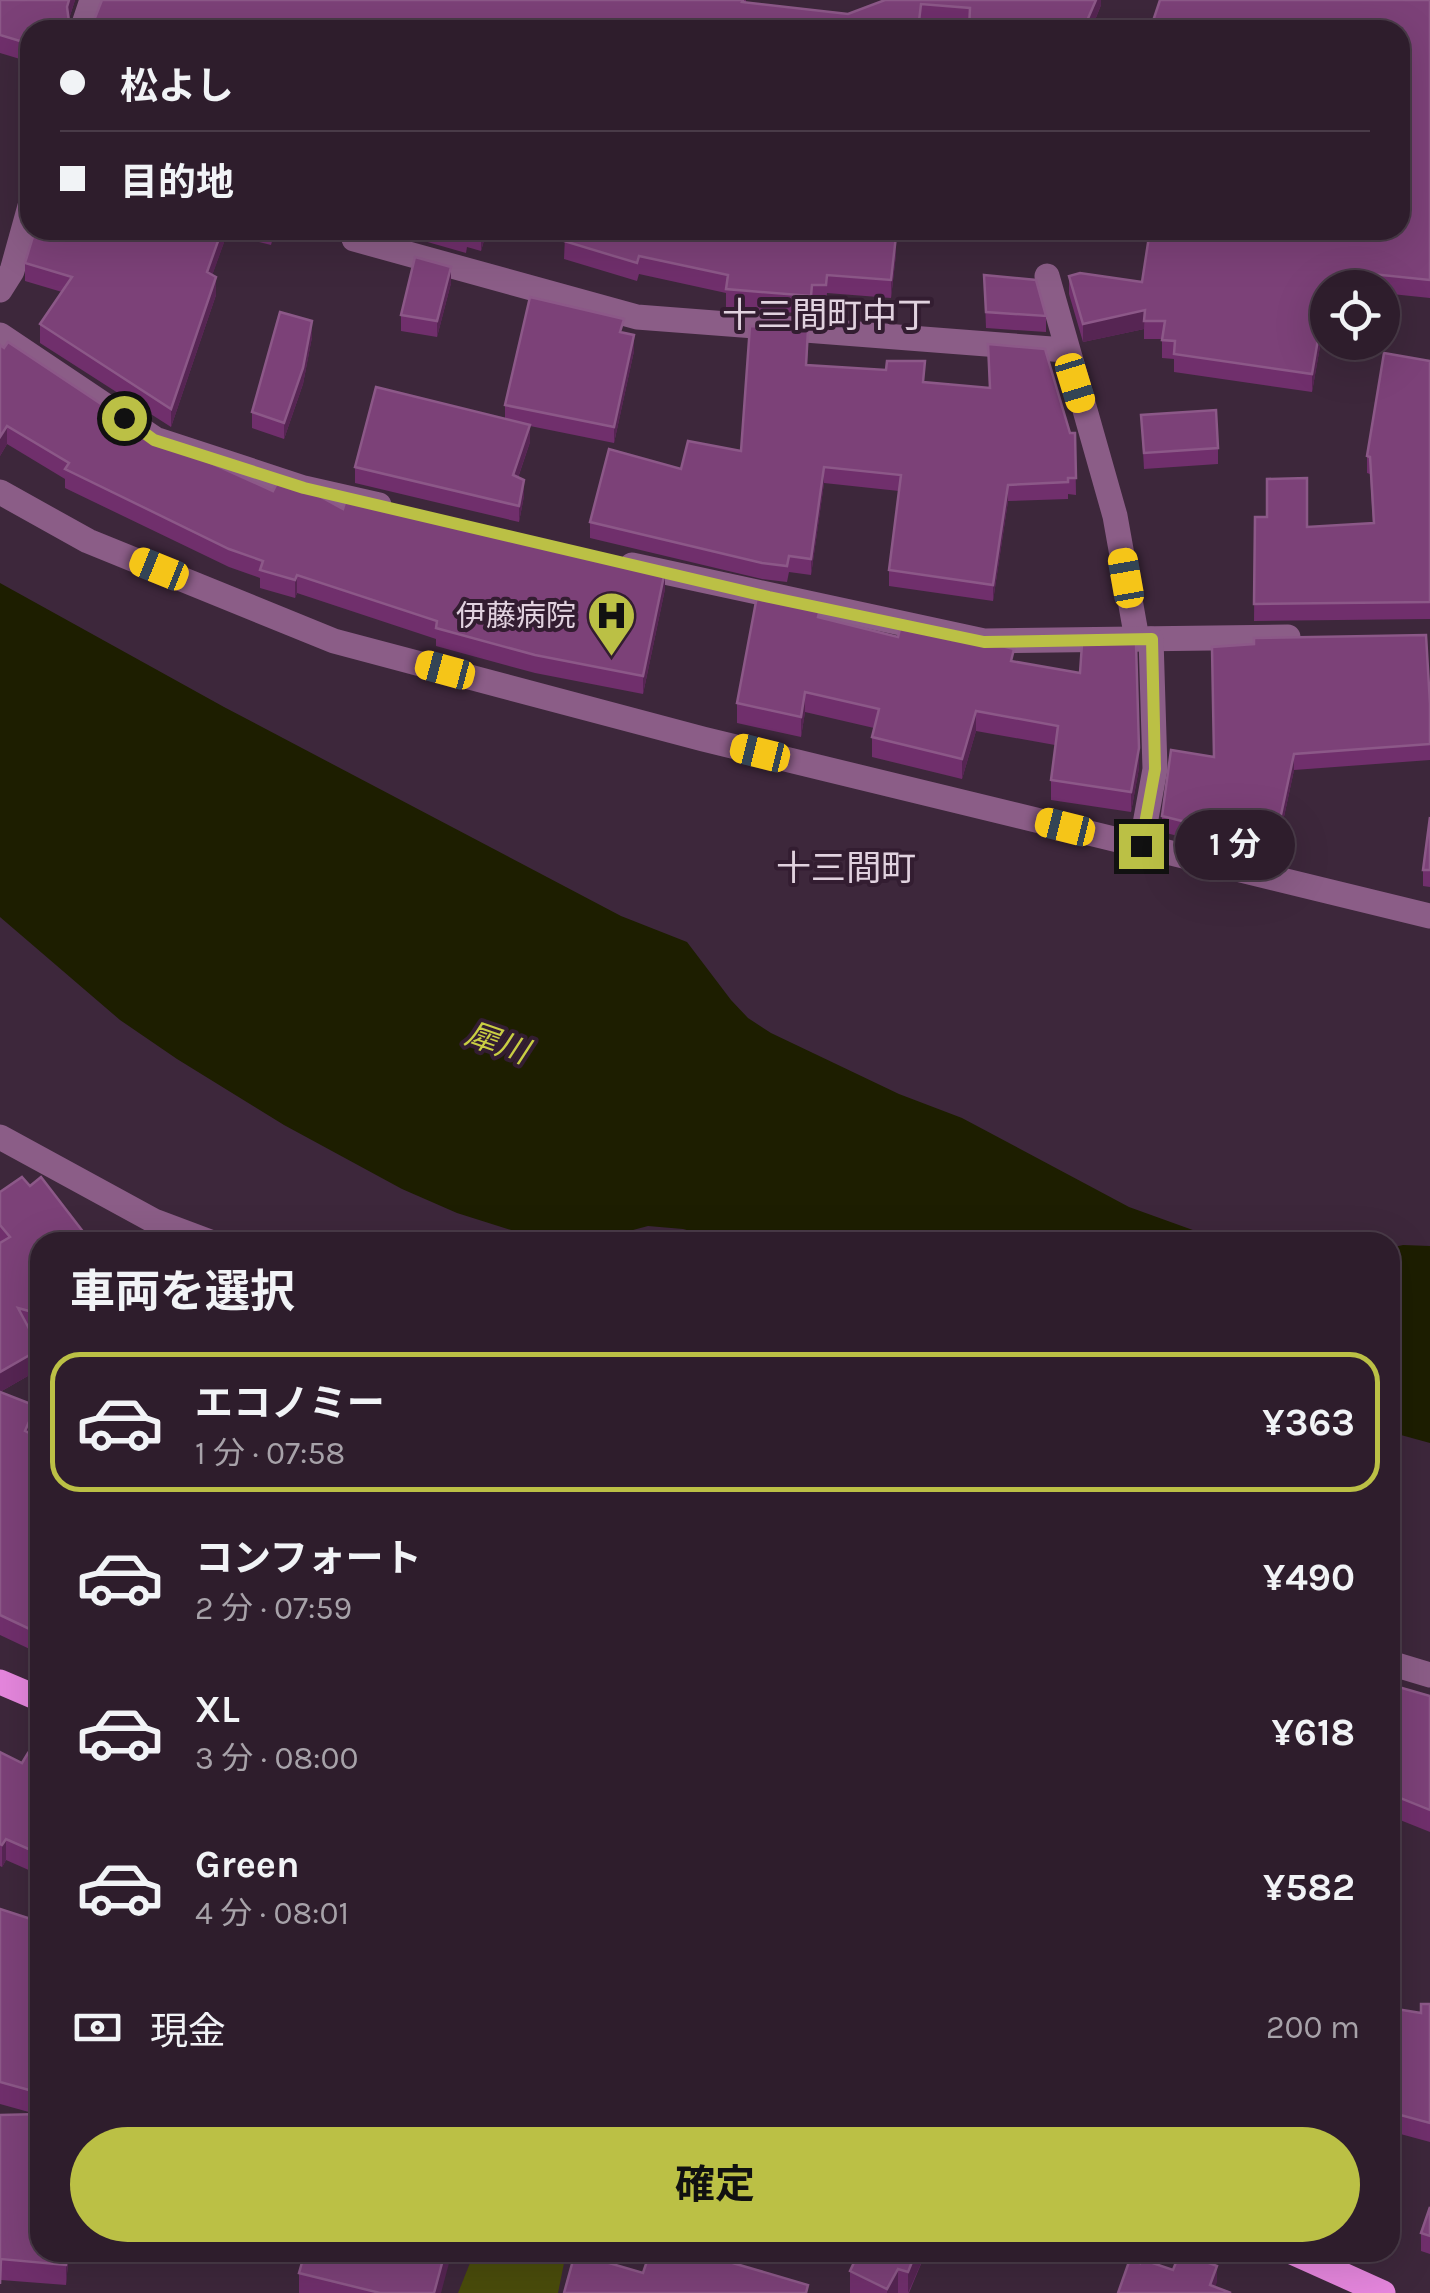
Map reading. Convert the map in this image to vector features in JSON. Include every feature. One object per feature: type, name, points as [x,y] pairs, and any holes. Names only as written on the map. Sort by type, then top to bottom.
[{"type":"main road","points":[[0,1682],[30,1695]]},
{"type":"main road","points":[[1314,2262],[1384,2293]]},
{"type":"street","points":[[0,290],[12,270],[20,240]]},
{"type":"street","points":[[358,240],[637,316],[1066,350]]},
{"type":"street","points":[[1047,276],[1115,516],[1144,639],[1155,769],[1141,846]]},
{"type":"street","points":[[0,336],[154,440],[304,488],[401,510]]},
{"type":"street","points":[[0,492],[88,541],[334,640],[703,740],[1430,916]]},
{"type":"street","points":[[614,560],[984,642],[1311,637]]},
{"type":"street","points":[[0,1138],[154,1221],[183,1232]]},
{"type":"street","points":[[1400,1667],[1430,1675]]},
{"type":"shaded area","points":[[470,2262],[564,2262],[558,2293],[458,2293]]},
{"type":"water","name":"犀川","points":[[0,583],[224,707],[621,916],[687,942],[731,1000],[748,1018],[771,1033],[899,1094],[962,1118],[1129,1207],[1198,1232],[694,1232],[648,1226],[626,1232],[517,1232],[457,1213],[402,1189],[284,1125],[120,1020],[0,917]]},
{"type":"water","points":[[1400,1246],[1430,1246],[1430,1443],[1400,1435]]},
{"type":"building","points":[[0,0],[69,0],[69,20],[20,20],[20,41],[0,35]]},
{"type":"building","points":[[102,0],[743,0],[848,14],[885,0],[1096,0],[1087,20],[969,20],[970,8],[921,4],[919,20],[94,20]]},
{"type":"building","points":[[1160,0],[1430,0],[1430,280],[1400,277],[1400,270],[1310,270],[1312,374],[1174,354],[1175,341],[1162,340],[1165,321],[1144,321],[1145,310],[1083,324],[1069,276],[1080,273],[1142,282],[1148,240],[1410,240],[1410,20],[1153,20]]},
{"type":"building","points":[[32,240],[218,240],[207,272],[216,277],[171,409],[40,324],[72,277],[25,263]]},
{"type":"building","points":[[896,240],[891,280],[827,275],[826,285],[812,285],[811,296],[726,289],[728,275],[639,256],[637,263],[564,241]]},
{"type":"building","points":[[415,257],[451,267],[437,321],[401,315]]},
{"type":"building","points":[[984,275],[1036,280],[1046,316],[986,312]]},
{"type":"building","points":[[530,297],[624,319],[620,332],[634,335],[614,427],[505,405]]},
{"type":"building","points":[[280,312],[312,321],[303,368],[284,423],[252,412]]},
{"type":"building","points":[[750,326],[808,330],[806,365],[886,370],[887,361],[925,361],[923,382],[990,388],[988,344],[1045,349],[1070,433],[1075,433],[1076,478],[1068,478],[1068,482],[1008,485],[993,585],[889,570],[901,475],[824,467],[811,559],[789,556],[787,566],[590,522],[609,449],[681,469],[688,441],[741,451]]},
{"type":"building","points":[[8,342],[146,434],[273,491],[279,479],[343,509],[347,496],[665,571],[643,676],[535,655],[436,628],[437,621],[297,575],[295,580],[260,570],[263,561],[229,549],[65,469],[69,463],[7,426],[0,437],[0,345],[4,348]]},
{"type":"building","points":[[1400,356],[1430,361],[1430,602],[1254,604],[1255,517],[1267,517],[1267,479],[1307,478],[1307,527],[1374,523],[1367,456],[1383,360],[1400,360]]},
{"type":"building","points":[[376,387],[530,425],[513,475],[524,480],[519,506],[355,467]]},
{"type":"building","points":[[1216,410],[1218,448],[1144,453],[1141,415]]},
{"type":"building","points":[[758,591],[804,601],[804,606],[820,609],[818,617],[898,637],[902,621],[1014,649],[1011,661],[1080,673],[1082,644],[1136,643],[1139,748],[1131,792],[1051,780],[1058,726],[976,711],[962,759],[872,737],[879,709],[805,692],[801,717],[737,703]]},
{"type":"building","points":[[1426,635],[1430,744],[1294,754],[1276,838],[1162,816],[1171,750],[1214,757],[1212,647],[1254,644],[1254,638]]},
{"type":"building","points":[[1430,817],[1430,870],[1423,870]]},
{"type":"building","points":[[22,1177],[30,1186],[41,1177],[83,1232],[30,1232],[30,1311],[18,1308],[30,1330],[30,1355],[0,1372],[0,1243],[10,1237],[0,1225],[0,1192]]},
{"type":"building","points":[[0,1392],[30,1404],[25,1431],[30,1433],[30,1629],[0,1615]]},
{"type":"building","points":[[1400,1687],[1430,1696],[1430,1810],[1400,1798]]},
{"type":"building","points":[[0,1752],[22,1763],[28,1753],[30,1850],[6,1839],[0,1844]]},
{"type":"building","points":[[0,1909],[30,1919],[30,2090],[0,2082]]},
{"type":"building","points":[[1421,2004],[1430,2004],[1430,2123],[1400,2115],[1400,2010],[1421,2013]]},
{"type":"building","points":[[30,2114],[30,2262],[1,2259],[0,2284],[0,2115]]},
{"type":"building","points":[[1430,2207],[1430,2236],[1421,2233]]},
{"type":"building","points":[[302,2262],[442,2262],[434,2293],[380,2293],[299,2273]]},
{"type":"building","points":[[573,2262],[606,2262],[643,2273],[647,2262],[729,2262],[808,2285],[806,2293],[564,2293]]},
{"type":"building","points":[[854,2262],[912,2262],[908,2272],[898,2269],[887,2289],[850,2271]]},
{"type":"building","points":[[1129,2262],[1150,2262],[1173,2270],[1176,2262],[1217,2266],[1210,2285],[1231,2293],[1118,2293]]},
{"type":"place","name":"伊藤病院","points":[[611,658]]},
{"type":"district","name":"十三間町中丁","points":[[827,315]]},
{"type":"district","name":"十三間町","points":[[846,868]]},
{"type":"route","points":[[124,418],[154,440],[304,488],[769,597],[984,642],[1152,639],[1155,769],[1141,846]]}]
